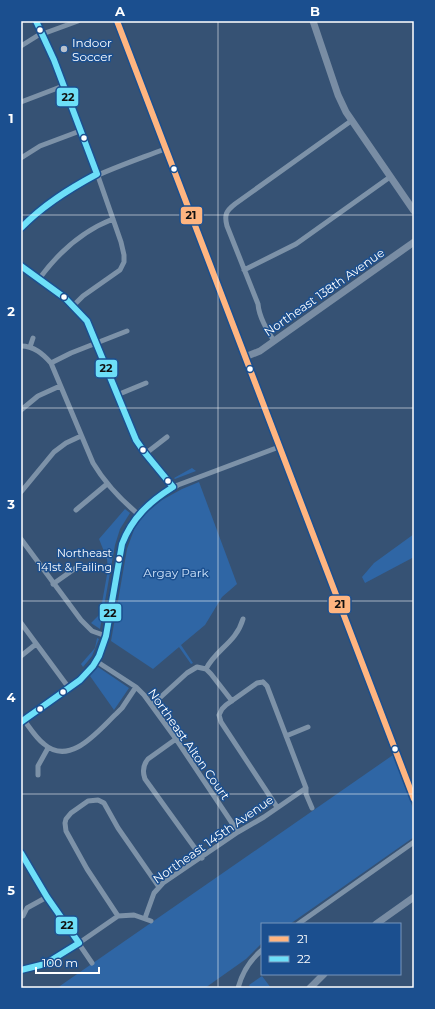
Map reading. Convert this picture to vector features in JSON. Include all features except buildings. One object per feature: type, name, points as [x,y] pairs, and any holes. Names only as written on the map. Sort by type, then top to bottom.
[{"type":"main road","points":[[117,21],[414,798]]},
{"type":"main road","points":[[313,21],[340,100],[352,121],[414,211]]},
{"type":"main road","name":"Northeast 138th Avenue","points":[[245,357],[260,351],[414,242]]},
{"type":"main road","points":[[377,923],[414,897]]},
{"type":"main road","points":[[310,988],[323,975]]},
{"type":"street","points":[[36,21],[64,86],[97,174],[123,250],[124,262],[120,270],[83,296],[74,305]]},
{"type":"street","points":[[21,46],[42,35],[78,21]]},
{"type":"street","points":[[21,102],[64,86]]},
{"type":"street","points":[[274,341],[265,325],[227,226],[225,216],[226,211],[352,121]]},
{"type":"street","points":[[21,158],[40,146],[80,131]]},
{"type":"street","points":[[21,228],[34,214],[59,196],[97,174],[165,149]]},
{"type":"street","points":[[244,270],[296,244],[390,177]]},
{"type":"street","points":[[39,279],[57,257],[68,247],[96,227],[113,219]]},
{"type":"street","points":[[21,266],[74,305],[87,321],[136,440],[145,454],[163,472],[173,487]]},
{"type":"street","points":[[51,364],[72,353],[127,331]]},
{"type":"street","points":[[30,346],[33,338]]},
{"type":"street","points":[[21,346],[30,346],[40,352],[51,364],[93,463],[107,484],[138,514]]},
{"type":"street","points":[[117,395],[146,383]]},
{"type":"street","points":[[21,410],[38,396],[60,386]]},
{"type":"street","points":[[21,492],[54,452],[66,443],[81,436]]},
{"type":"street","points":[[145,454],[167,437]]},
{"type":"street","points":[[136,687],[122,708],[82,746],[72,750],[55,751],[48,748],[23,721],[69,688],[87,673],[96,661],[106,636],[122,544],[129,526],[138,514],[154,498],[173,487],[279,447]]},
{"type":"street","points":[[76,510],[107,484]]},
{"type":"street","points":[[22,543],[73,611],[88,628],[97,634],[106,636]]},
{"type":"street","points":[[53,584],[80,565]]},
{"type":"street","points":[[206,669],[216,655],[235,636],[243,619]]},
{"type":"street","points":[[21,623],[69,688]]},
{"type":"street","points":[[21,656],[36,644]]},
{"type":"street","name":"Northeast Alton Court","points":[[96,661],[136,687],[144,694],[238,832]]},
{"type":"street","points":[[152,705],[192,669],[197,667],[206,669],[232,701]]},
{"type":"street","points":[[277,807],[221,722],[219,715],[222,709],[232,701],[257,683],[264,680],[306,788],[306,794],[312,808]]},
{"type":"street","points":[[286,736],[308,727]]},
{"type":"street","points":[[176,739],[148,759],[141,767],[145,779],[202,858]]},
{"type":"street","points":[[38,775],[38,766],[48,748]]},
{"type":"street","name":"Northeast 145th Avenue","points":[[145,918],[154,893],[159,887],[238,832],[264,817],[306,788]]},
{"type":"street","points":[[118,916],[87,869],[64,827],[66,819],[77,808],[91,800],[98,800],[104,803],[118,828],[159,887]]},
{"type":"street","points":[[299,923],[414,842]]},
{"type":"street","points":[[21,853],[46,897],[92,963]]},
{"type":"street","points":[[23,916],[27,908],[46,897]]},
{"type":"street","points":[[21,970],[34,968],[53,961],[118,916],[134,915],[151,921]]},
{"type":"street","points":[[238,988],[249,964],[261,951]]},
{"type":"green space","points":[[192,468],[196,471],[175,479],[174,478]]},
{"type":"green space","name":"Argay Park","points":[[199,482],[237,584],[222,597],[205,625],[181,645],[193,663],[191,664],[179,647],[153,669],[111,641],[127,549],[135,527],[146,513],[162,500]]},
{"type":"green space","points":[[125,509],[130,513],[120,529],[115,545],[100,629],[91,623],[100,614],[108,569],[107,559],[99,539]]},
{"type":"green space","points":[[414,534],[414,557],[365,583],[362,577],[374,563]]},
{"type":"green space","points":[[97,638],[99,639],[92,656],[83,667],[81,664],[95,648]]},
{"type":"green space","points":[[98,667],[129,688],[114,710],[90,676]]},
{"type":"green space","points":[[393,755],[414,811],[414,837],[291,923],[261,923],[261,944],[246,959],[205,988],[57,988]]},
{"type":"green space","points":[[262,976],[271,988],[251,988],[249,985]]},
{"type":"transit line","name":"22","points":[[36,21],[54,60],[97,174]]},
{"type":"transit line","name":"21","points":[[117,21],[414,799]]},
{"type":"transit line","name":"22","points":[[21,228],[38,212],[57,198],[97,174]]},
{"type":"transit line","name":"22","points":[[21,266],[65,298],[87,321],[136,440],[173,487]]},
{"type":"transit line","name":"22","points":[[21,722],[80,680],[93,666],[99,656],[106,636],[122,544],[126,535],[142,511],[173,487]]},
{"type":"transit line","name":"22","points":[[21,853],[47,897],[79,943],[45,964],[21,970]]},
{"type":"place","name":"Indoor Soccer","points":[[64,49]]},
{"type":"place","name":"Northeast 141st & Failing","points":[[119,559]]}]
